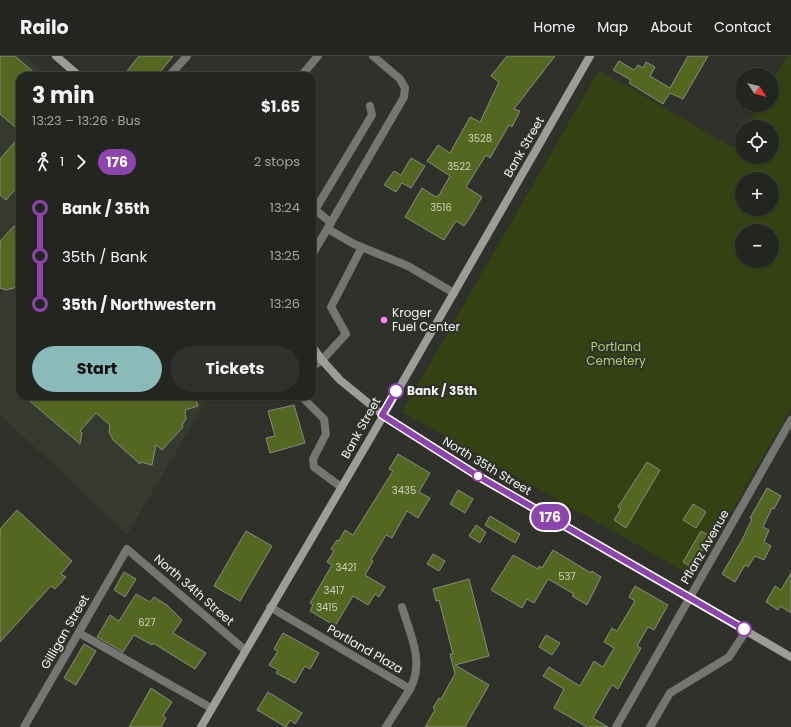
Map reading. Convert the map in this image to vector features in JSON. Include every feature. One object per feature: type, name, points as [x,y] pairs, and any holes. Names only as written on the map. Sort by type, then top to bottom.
[{"type":"street","points":[[56,56],[74,72]]},
{"type":"street","points":[[172,72],[186,56]]},
{"type":"street","points":[[304,72],[318,56]]},
{"type":"street","points":[[316,249],[404,97],[405,88],[400,79],[373,56]]},
{"type":"street","name":"Bank Street","points":[[201,727],[454,293],[590,56]]},
{"type":"street","points":[[316,205],[372,115],[370,106]]},
{"type":"street","points":[[316,210],[330,226],[362,247],[408,266],[454,293]]},
{"type":"street","points":[[316,364],[322,360],[346,334],[331,307],[362,247]]},
{"type":"street","name":"North 35th Street","points":[[316,352],[322,360],[354,392],[382,415],[478,476],[791,657]]},
{"type":"street","points":[[305,400],[324,419],[326,434],[313,459],[314,467],[341,487]]},
{"type":"street","name":"Pflanz Avenue","points":[[616,727],[791,420]]},
{"type":"street","name":"Gilligan Street","points":[[24,727],[127,549]]},
{"type":"street","name":"North 34th Street","points":[[127,549],[245,650]]},
{"type":"street","name":"Portland Plaza","points":[[270,607],[410,689],[386,727]]},
{"type":"street","points":[[402,607],[417,660],[417,671],[410,689]]},
{"type":"street","points":[[650,727],[670,694],[729,658],[746,630]]},
{"type":"street","points":[[79,633],[211,708]]},
{"type":"shaded area","points":[[0,56],[26,56],[44,72],[16,72],[16,400],[207,400],[127,535],[0,414]]},
{"type":"green space","name":"Portland Cemetery","points":[[787,56],[791,56],[791,408],[694,577],[402,412],[599,70],[734,148],[735,146],[735,164],[779,164],[779,120],[750,120],[755,112],[779,112],[779,70]]},
{"type":"building","points":[[0,56],[15,56],[33,72],[16,72],[16,128],[0,114]]},
{"type":"building","points":[[139,56],[173,56],[160,72],[127,71]]},
{"type":"building","points":[[507,56],[555,56],[514,109],[520,111],[512,127],[509,125],[490,158],[486,155],[466,187],[482,197],[471,216],[464,226],[456,221],[444,240],[405,217],[422,188],[436,197],[439,195],[450,176],[427,161],[438,145],[450,153],[470,117],[480,122],[499,82],[491,76]]},
{"type":"building","points":[[688,56],[708,56],[683,99],[670,93],[663,104],[629,83],[631,80],[613,70],[619,61],[634,70],[638,65],[643,68],[646,62],[655,67],[650,76],[670,88]]},
{"type":"building","points":[[16,141],[16,189],[6,200],[0,195],[0,159]]},
{"type":"building","points":[[411,158],[425,166],[411,188],[402,183],[396,192],[384,185],[394,171],[401,175]]},
{"type":"building","points":[[14,226],[16,228],[16,286],[14,288],[6,290],[0,288],[0,241]]},
{"type":"building","points":[[29,400],[196,400],[198,406],[185,410],[186,419],[182,425],[183,427],[162,450],[156,445],[152,465],[141,462],[140,464],[113,440],[109,432],[110,425],[96,413],[80,431],[82,433],[80,444]]},
{"type":"building","points":[[294,405],[305,443],[270,453],[266,438],[275,436],[268,411]]},
{"type":"building","points":[[398,454],[430,473],[419,492],[430,498],[418,518],[407,511],[392,538],[386,535],[371,560],[373,561],[365,575],[385,587],[379,597],[375,594],[368,605],[353,596],[335,626],[310,611],[313,605],[310,603],[332,565],[327,562],[334,551],[331,549],[337,540],[339,541],[345,530],[353,535],[393,471],[389,469]]},
{"type":"building","points":[[647,462],[660,470],[626,528],[614,520],[621,509],[618,507]]},
{"type":"building","points":[[767,488],[781,496],[774,509],[772,508],[763,527],[769,530],[764,542],[771,546],[764,560],[755,556],[748,567],[745,565],[735,582],[722,574],[742,540],[752,519],[750,518]]},
{"type":"building","points":[[458,490],[473,499],[465,513],[450,504]]},
{"type":"building","points":[[693,504],[706,512],[696,528],[683,520]]},
{"type":"building","points":[[17,510],[72,561],[61,574],[66,577],[55,589],[51,586],[0,642],[0,529]]},
{"type":"building","points":[[490,516],[520,534],[515,543],[485,525]]},
{"type":"building","points":[[476,525],[486,532],[480,543],[469,536]]},
{"type":"building","points":[[246,531],[272,546],[240,601],[214,586]]},
{"type":"building","points":[[701,531],[710,536],[692,568],[683,562]]},
{"type":"building","points":[[553,550],[591,573],[592,571],[601,577],[587,605],[572,596],[574,594],[548,579],[534,603],[527,599],[522,608],[491,590],[513,555],[538,569],[539,566],[542,568]]},
{"type":"building","points":[[433,554],[445,561],[439,571],[427,564]]},
{"type":"building","points":[[124,572],[136,579],[125,597],[114,590]]},
{"type":"building","points":[[791,573],[791,613],[780,606],[778,610],[766,602],[775,586],[781,590]]},
{"type":"building","points":[[469,579],[489,656],[455,665],[489,685],[465,727],[425,727],[435,710],[433,708],[439,698],[441,699],[455,674],[450,654],[453,654],[439,600],[436,601],[433,589]]},
{"type":"building","points":[[635,586],[668,605],[654,630],[648,627],[637,646],[641,648],[618,689],[612,685],[593,718],[608,727],[587,727],[554,708],[564,689],[543,676],[549,667],[580,686],[594,661],[603,667],[614,648],[604,642],[612,628],[617,631],[635,601],[629,597]]},
{"type":"building","points":[[136,594],[150,602],[154,597],[167,605],[182,620],[173,633],[206,653],[195,669],[153,643],[152,645],[134,635],[123,652],[97,637],[110,615],[119,621]]},
{"type":"building","points":[[283,633],[319,653],[310,669],[305,666],[295,683],[276,673],[278,670],[269,665],[278,651],[274,649]]},
{"type":"building","points":[[546,635],[560,643],[552,655],[539,647]]},
{"type":"building","points":[[84,644],[96,651],[76,685],[64,678]]},
{"type":"building","points":[[151,688],[172,702],[163,716],[166,718],[161,727],[129,727]]},
{"type":"building","points":[[268,692],[302,713],[295,724],[290,720],[286,727],[257,710]]},
{"type":"bus line","name":"176","points":[[396,391],[382,415],[478,476],[744,629]]},
{"type":"place","name":"Kroger Fuel Center","points":[[384,320]]},
{"type":"place","name":"Bank / 35th","points":[[396,391]]}]
